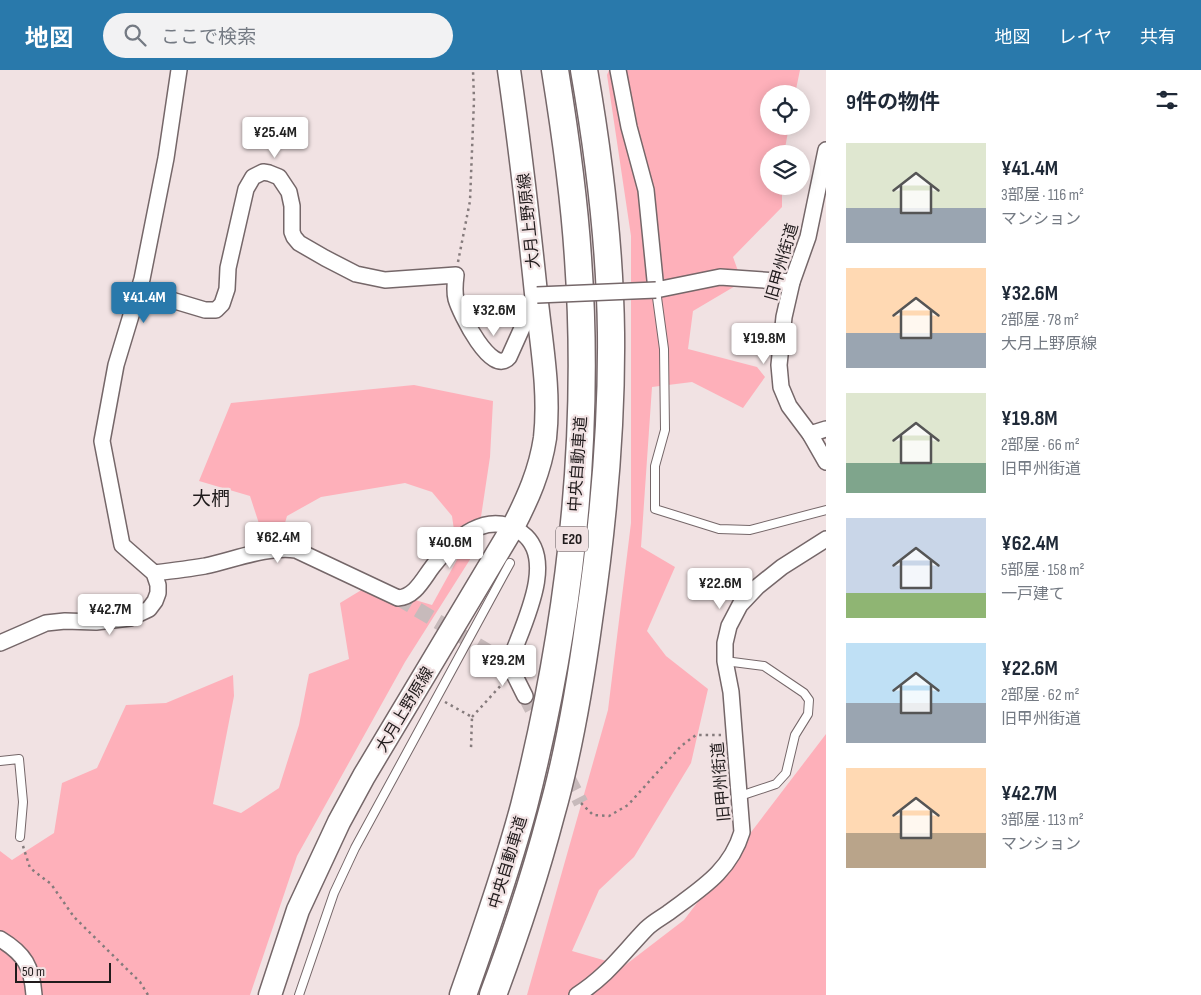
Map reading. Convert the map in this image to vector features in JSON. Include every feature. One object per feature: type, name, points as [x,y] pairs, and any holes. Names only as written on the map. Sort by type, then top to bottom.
[{"type":"highway","name":"中央自動車道","points":[[463,995],[501,883],[523,808],[556,658],[568,572],[581,408],[581,332],[572,186],[556,70]]},
{"type":"highway","name":"中央自動車道","points":[[493,995],[528,893],[552,814],[568,743],[585,652],[605,496],[611,332],[599,177],[584,70]]},
{"type":"main road","name":"大月上野原線","points":[[270,995],[298,910],[338,822],[513,527],[534,484],[544,440],[547,397],[537,295],[509,70]]},
{"type":"street","points":[[0,643],[46,623],[121,620],[142,614],[155,601],[158,593],[154,573],[122,545],[102,441],[116,366],[138,290],[166,158],[179,70]]},
{"type":"street","points":[[618,70],[629,127],[646,190],[656,290]]},
{"type":"street","name":"旧甲州街道","points":[[826,150],[808,237],[792,282],[783,325],[779,365],[781,387],[789,406],[810,434],[826,462]]},
{"type":"street","points":[[138,290],[205,310],[216,310],[222,304],[227,289],[228,268],[246,189],[253,177],[263,172],[279,177],[288,192],[292,206],[292,232],[294,237],[299,243],[325,258],[356,274],[385,280],[456,275],[456,298],[466,325],[484,349],[495,360],[501,362],[506,361],[509,357],[537,295],[656,290],[720,277],[792,282]]},
{"type":"street","points":[[810,434],[826,429]]},
{"type":"street","points":[[154,573],[204,566],[272,550],[296,550],[398,598],[407,597],[417,588],[449,548],[469,531],[491,524],[513,527],[532,543],[538,575],[531,603],[509,664],[525,696]]},
{"type":"street","name":"旧甲州街道","points":[[577,995],[609,971],[648,927],[707,884],[726,866],[737,849],[742,832],[731,692],[725,661],[725,643],[729,626],[740,605],[758,587],[782,567],[826,540]]},
{"type":"street","points":[[0,939],[24,957],[30,965],[34,995]]},
{"type":"lane","points":[[656,290],[664,349],[666,430],[655,466],[655,509],[719,529],[750,530],[826,510]]},
{"type":"lane","points":[[299,995],[334,893],[374,812],[510,563]]},
{"type":"lane","points":[[725,661],[764,666],[804,693],[809,700],[808,714],[795,735],[786,773],[776,784],[740,796]]},
{"type":"lane","points":[[0,761],[20,758],[23,802],[20,837]]},
{"type":"path","points":[[456,275],[470,201],[474,100],[472,70]]},
{"type":"path","points":[[472,748],[472,717],[513,672]]},
{"type":"path","points":[[437,698],[472,717]]},
{"type":"path","points":[[581,802],[593,815],[609,816],[628,805],[681,746],[696,735],[716,734],[734,737]]},
{"type":"path","points":[[20,837],[30,868],[51,884],[74,916],[140,982],[148,995]]},
{"type":"shaded area","points":[[609,70],[800,70],[797,85],[760,85],[760,135],[787,135],[786,145],[760,145],[760,195],[782,195],[782,207],[733,257],[742,282],[693,311],[688,349],[757,367],[765,377],[743,408],[692,382],[652,387],[641,547],[675,567],[647,631],[666,656],[708,689],[691,763],[634,857],[599,890],[572,951],[624,966],[684,920],[826,734],[826,995],[527,995],[608,710],[631,523],[631,236],[607,75]]},
{"type":"shaded area","points":[[414,385],[493,401],[490,457],[476,550],[405,662],[297,856],[250,995],[0,995],[0,851],[12,860],[54,833],[62,783],[97,768],[126,705],[166,703],[233,675],[234,696],[213,804],[241,813],[279,788],[299,725],[309,674],[349,659],[340,603],[368,586],[432,605],[458,558],[452,516],[432,492],[405,483],[321,497],[287,516],[280,540],[263,536],[250,496],[199,481],[231,403]]},
{"type":"tunnel","points":[[398,598],[509,664]]},
{"type":"tunnel","points":[[525,696],[581,803]]},
{"type":"district","name":"大椚","points":[[211,498]]}]
